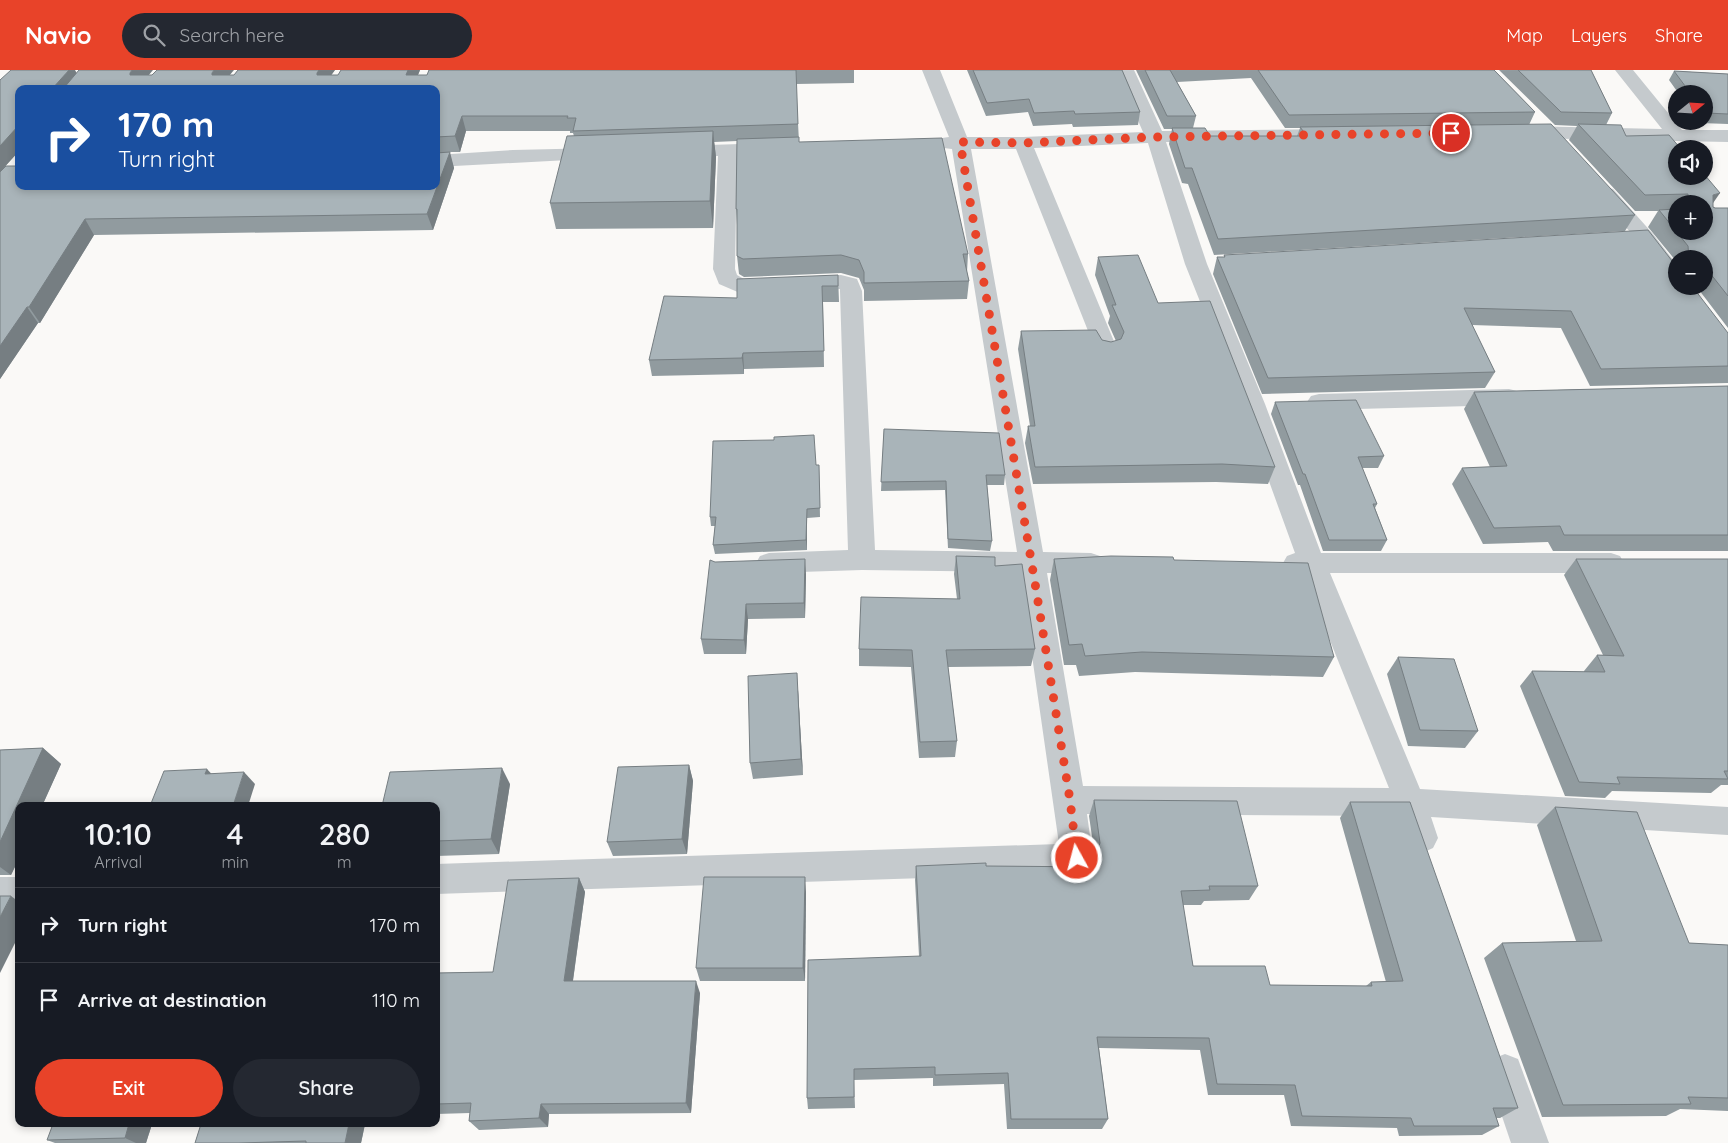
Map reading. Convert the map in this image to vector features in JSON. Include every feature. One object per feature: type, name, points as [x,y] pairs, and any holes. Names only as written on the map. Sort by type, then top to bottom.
[{"type":"street","points":[[440,879],[1077,858],[1070,800],[1032,563],[960,142],[931,70]]},
{"type":"street","points":[[1125,70],[1155,137],[1263,404],[1312,563],[1410,802],[1429,857]]},
{"type":"street","points":[[1624,70],[1677,136]]},
{"type":"street","points":[[1543,125],[1570,154]]},
{"type":"street","points":[[1501,132],[1543,125],[1677,136],[1728,136]]},
{"type":"street","points":[[921,144],[960,142],[1022,143],[1155,137],[1353,134]]},
{"type":"street","points":[[1022,143],[1107,351]]},
{"type":"street","points":[[660,152],[796,148]]},
{"type":"street","points":[[728,150],[724,269],[727,279],[740,286],[841,282],[849,284],[851,292],[862,560]]},
{"type":"street","points":[[440,161],[513,156],[621,153]]},
{"type":"street","points":[[1596,183],[1634,232],[1668,270]]},
{"type":"street","points":[[1634,232],[1658,218]]},
{"type":"street","points":[[1302,403],[1530,397]]},
{"type":"street","points":[[746,564],[862,560],[1117,563]]},
{"type":"street","points":[[1273,563],[1639,563]]},
{"type":"street","points":[[1070,800],[1410,802],[1728,821]]},
{"type":"street","points":[[0,893],[15,893]]},
{"type":"street","points":[[1497,1051],[1530,1143]]},
{"type":"building","points":[[11,70],[69,70],[56,85],[15,85],[15,129],[0,146],[0,80]]},
{"type":"building","points":[[79,70],[132,70],[130,75],[152,75],[157,70],[214,70],[212,75],[234,75],[238,70],[319,70],[317,75],[338,75],[341,70],[408,70],[406,75],[427,75],[429,70],[796,70],[798,124],[573,131],[576,118],[567,118],[568,116],[462,116],[455,136],[440,137],[440,85],[66,85]]},
{"type":"building","points":[[973,70],[1122,70],[1140,112],[1075,114],[1074,111],[1034,113],[1029,99],[987,103]]},
{"type":"building","points":[[1145,70],[1170,70],[1196,116],[1167,116]]},
{"type":"building","points":[[1258,70],[1494,70],[1535,112],[1289,115]]},
{"type":"building","points":[[1518,70],[1591,70],[1612,113],[1561,112]]},
{"type":"building","points":[[1674,71],[1728,74],[1728,114],[1713,113],[1713,85],[1684,85]]},
{"type":"building","points":[[1551,124],[1635,215],[1218,239],[1192,168],[1185,168],[1172,128],[1205,128],[1210,136],[1307,136],[1300,127]]},
{"type":"building","points":[[1578,124],[1621,125],[1626,136],[1669,135],[1673,140],[1668,140],[1668,185],[1713,185],[1720,193],[1713,195],[1645,195]]},
{"type":"building","points":[[713,131],[710,201],[550,203],[567,136]]},
{"type":"building","points":[[799,137],[799,142],[942,138],[968,254],[963,254],[969,281],[864,283],[864,272],[859,260],[841,255],[743,259],[737,256],[737,139]]},
{"type":"building","points":[[450,152],[440,179],[440,153]]},
{"type":"building","points":[[6,166],[15,166],[15,190],[436,190],[427,214],[85,219],[29,307],[27,307],[0,346],[0,172]]},
{"type":"building","points":[[1713,207],[1728,208],[1728,296],[1713,277],[1713,250],[1688,250],[1688,246],[1683,240],[1713,240]]},
{"type":"building","points":[[1668,209],[1668,221],[1659,210]]},
{"type":"building","points":[[1648,230],[1668,256],[1668,295],[1699,295],[1728,333],[1728,366],[1601,369],[1571,311],[1464,308],[1495,372],[1268,378],[1217,257],[1225,257],[1224,255]]},
{"type":"building","points":[[1138,255],[1158,303],[1210,301],[1275,467],[1222,464],[1035,467],[1028,426],[1035,426],[1021,331],[1096,330],[1102,340],[1111,342],[1121,339],[1124,332],[1112,305],[1116,305],[1098,257]]},
{"type":"building","points":[[838,275],[838,286],[822,286],[824,351],[743,353],[742,358],[649,360],[664,296],[737,298],[737,279]]},
{"type":"building","points":[[1728,386],[1728,535],[1564,535],[1560,526],[1494,528],[1462,468],[1507,466],[1474,392]]},
{"type":"building","points":[[1356,400],[1384,456],[1358,457],[1377,504],[1373,504],[1387,540],[1329,540],[1305,474],[1303,474],[1275,402]]},
{"type":"building","points":[[884,429],[999,433],[1005,475],[986,475],[992,541],[948,539],[946,481],[881,482]]},
{"type":"building","points":[[814,435],[816,465],[819,465],[820,508],[807,509],[806,540],[713,545],[716,517],[710,517],[713,441],[774,440],[774,437]]},
{"type":"building","points":[[956,556],[995,557],[995,566],[1022,564],[1035,649],[946,650],[957,741],[920,742],[912,650],[859,649],[861,597],[960,599]]},
{"type":"building","points":[[1111,556],[1173,557],[1174,560],[1308,563],[1334,657],[1142,652],[1085,656],[1082,644],[1069,645],[1054,559]]},
{"type":"building","points":[[805,559],[804,603],[746,604],[744,640],[701,639],[710,560],[715,562]]},
{"type":"building","points":[[1576,559],[1728,559],[1728,771],[1724,771],[1728,779],[1617,777],[1620,784],[1579,782],[1532,671],[1605,672],[1597,655],[1624,656]]},
{"type":"building","points":[[1398,657],[1454,659],[1478,731],[1420,730]]},
{"type":"building","points":[[797,673],[801,759],[750,763],[748,676]]},
{"type":"building","points":[[43,748],[18,802],[15,802],[15,809],[0,842],[0,750]]},
{"type":"building","points":[[689,765],[682,839],[607,842],[618,767]]},
{"type":"building","points":[[502,768],[491,839],[440,841],[440,802],[383,802],[390,772]]},
{"type":"building","points":[[207,769],[205,774],[244,772],[234,802],[152,802],[164,771]]},
{"type":"building","points":[[1094,800],[1237,801],[1258,886],[1209,886],[1210,890],[1181,891],[1193,966],[1265,966],[1270,985],[1372,986],[1371,982],[1403,981],[1350,802],[1410,802],[1518,1108],[1493,1108],[1499,1126],[1414,1126],[1411,1118],[1302,1116],[1295,1085],[1217,1084],[1209,1038],[1097,1037],[1108,1119],[1011,1119],[1008,1073],[935,1075],[935,1067],[854,1069],[854,1097],[807,1098],[808,960],[921,956],[916,866],[986,863],[986,866],[1098,867],[1096,853],[1100,843]]},
{"type":"building","points":[[1555,807],[1637,812],[1689,943],[1728,945],[1728,1098],[1688,1097],[1691,1104],[1563,1105],[1502,943],[1602,941]]},
{"type":"building","points":[[704,877],[805,877],[803,968],[696,968]]},
{"type":"building","points":[[579,878],[564,981],[696,981],[686,1103],[541,1104],[539,1118],[469,1121],[471,1103],[440,1104],[440,973],[493,972],[508,880]]},
{"type":"building","points":[[0,896],[11,896],[0,917]]},
{"type":"building","points":[[52,1127],[128,1127],[125,1138],[47,1140]]},
{"type":"building","points":[[200,1127],[348,1127],[345,1143],[306,1143],[306,1141],[195,1143]]},
{"type":"route","points":[[1077,858],[1070,800],[1035,583],[960,142],[1022,143],[1155,137],[1451,133]]}]
